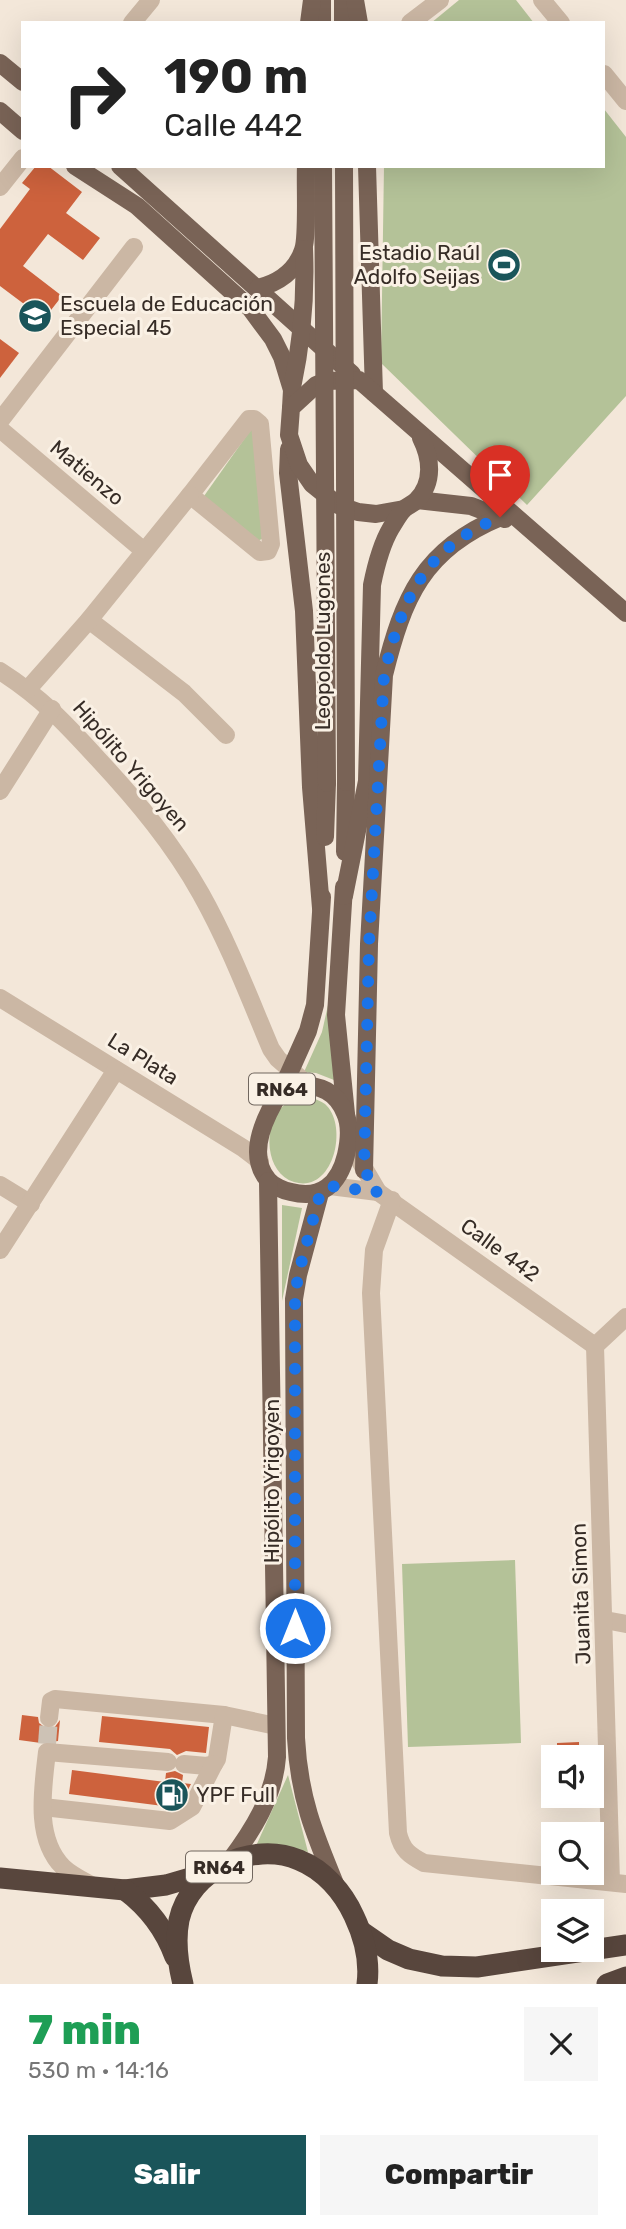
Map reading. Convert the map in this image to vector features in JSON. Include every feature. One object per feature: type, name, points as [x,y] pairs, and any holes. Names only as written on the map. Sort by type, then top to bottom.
[{"type":"highway","name":"RN64","points":[[181,1976],[177,1938],[179,1919],[194,1889],[209,1872],[229,1862],[261,1854],[282,1855],[299,1860],[317,1870],[338,1889],[362,1932],[366,1954],[366,1984]]},
{"type":"highway","points":[[3,1877],[125,1890],[166,1885],[209,1872]]},
{"type":"highway","points":[[125,1890],[150,1911],[164,1932],[181,1976]]},
{"type":"highway","points":[[362,1932],[388,1950],[409,1959],[442,1966],[477,1967],[626,1945]]},
{"type":"highway","points":[[607,1984],[626,1977]]},
{"type":"main road","points":[[309,21],[312,0]]},
{"type":"main road","points":[[322,0],[322,21]]},
{"type":"main road","points":[[343,0],[343,21]]},
{"type":"main road","points":[[355,0],[359,21]]},
{"type":"main road","points":[[0,63],[21,80]]},
{"type":"main road","points":[[0,111],[21,129]]},
{"type":"main road","points":[[78,168],[137,206],[250,308],[273,338],[282,356],[291,399]]},
{"type":"main road","points":[[122,168],[420,435],[626,613]]},
{"type":"main road","points":[[306,168],[303,328],[291,399],[288,473],[303,600],[311,788],[321,908]]},
{"type":"main road","name":"Leopoldo Lugones","points":[[282,1089],[308,1031],[316,1005],[327,783],[323,168]]},
{"type":"main road","name":"Leopoldo Lugones","points":[[344,168],[346,782],[344,896],[336,1015],[346,1114]]},
{"type":"main road","points":[[367,168],[374,393]]},
{"type":"main road","points":[[258,289],[271,285],[289,273],[304,249]]},
{"type":"main road","points":[[291,399],[316,385],[333,380],[359,380]]},
{"type":"main road","points":[[289,435],[299,465],[312,484],[338,505],[358,512],[376,514],[410,505],[471,506],[500,517],[550,547]]},
{"type":"main road","points":[[344,896],[367,781],[372,585],[376,563],[390,529],[426,485],[430,470],[428,453],[420,435]]},
{"type":"main road","points":[[364,1170],[369,944],[381,695],[394,632],[418,580],[437,558],[475,528],[500,517]]},
{"type":"main road","points":[[370,635],[381,695]]},
{"type":"main road","name":"RN64","points":[[268,1181],[260,1161],[261,1134],[266,1115],[282,1089],[313,1085],[330,1092],[346,1114],[349,1132],[345,1159],[325,1190]]},
{"type":"main road","points":[[268,1181],[285,1191],[300,1195],[325,1190]]},
{"type":"main road","name":"Hipólito Yrigoyen","points":[[229,1862],[271,1794],[276,1774],[268,1181]]},
{"type":"main road","name":"Hipólito Yrigoyen","points":[[325,1190],[298,1275],[295,1299],[296,1738],[297,1768],[306,1811],[338,1889]]},
{"type":"street","points":[[134,21],[150,0]]},
{"type":"street","points":[[413,21],[440,0]]},
{"type":"street","points":[[542,0],[559,21]]},
{"type":"street","points":[[605,75],[626,101]]},
{"type":"street","points":[[0,187],[21,161]]},
{"type":"street","points":[[0,421],[134,247]]},
{"type":"street","points":[[28,689],[89,620],[249,419],[260,424],[271,544],[268,551],[260,552],[190,495]]},
{"type":"street","name":"Matienzo","points":[[0,429],[144,551]]},
{"type":"street","points":[[89,620],[184,693],[226,735]]},
{"type":"street","name":"Hipólito Yrigoyen","points":[[0,671],[52,709],[142,807],[200,892],[223,936],[271,1049],[290,1071],[313,1085]]},
{"type":"street","points":[[0,791],[52,709]]},
{"type":"street","name":"La Plata","points":[[0,998],[243,1147],[260,1161]]},
{"type":"street","points":[[0,1250],[116,1070]]},
{"type":"street","name":"Calle 442","points":[[349,1132],[364,1170],[385,1196],[595,1346]]},
{"type":"street","points":[[0,1185],[31,1204]]},
{"type":"street","name":"Calle 442","points":[[325,1190],[385,1196]]},
{"type":"street","points":[[385,1196],[374,1250],[371,1293],[397,1819],[401,1846],[408,1854],[424,1863],[619,1883]]},
{"type":"street","points":[[595,1346],[626,1317]]},
{"type":"street","name":"Juanita Simon","points":[[595,1346],[605,1620],[619,1883]]},
{"type":"street","points":[[605,1620],[626,1624]]},
{"type":"street","points":[[49,1718],[51,1701],[55,1699],[224,1715],[276,1726]]},
{"type":"street","points":[[43,1807],[170,1821],[192,1807],[217,1759],[224,1715]]},
{"type":"street","points":[[95,1887],[65,1869],[48,1845],[43,1807],[47,1748],[176,1763],[214,1764]]},
{"type":"green space","points":[[459,0],[516,0],[532,21],[433,21]]},
{"type":"green space","name":"Estadio Raúl Adolfo Seijas","points":[[605,110],[626,137],[626,396],[527,505],[381,363],[384,168],[605,168]]},
{"type":"green space","points":[[252,428],[256,433],[262,539],[257,541],[204,496]]},
{"type":"green space","points":[[328,1005],[334,1080],[316,1073],[304,1072],[322,1032]]},
{"type":"green space","points":[[311,1097],[325,1104],[332,1114],[336,1127],[334,1155],[319,1178],[308,1183],[294,1182],[284,1177],[272,1160],[271,1126],[284,1105]]},
{"type":"green space","points":[[282,1205],[302,1208],[282,1301]]},
{"type":"green space","points":[[515,1560],[521,1743],[408,1747],[402,1564]]},
{"type":"green space","points":[[288,1775],[308,1852],[282,1846],[256,1846]]},
{"type":"building","points":[[34,168],[51,168],[82,192],[66,213],[100,238],[83,260],[48,234],[23,266],[62,296],[44,319],[0,286],[0,229],[30,189],[22,183]]},
{"type":"building","points":[[0,339],[19,353],[0,378]]},
{"type":"building","points":[[22,1715],[38,1717],[39,1723],[47,1729],[54,1728],[60,1720],[58,1741],[41,1743],[19,1740]]},
{"type":"building","points":[[102,1716],[209,1727],[206,1753],[186,1751],[177,1755],[170,1749],[99,1742]]},
{"type":"building","points":[[579,1742],[579,1745],[557,1745]]},
{"type":"building","points":[[72,1770],[165,1782],[166,1773],[175,1771],[183,1775],[182,1783],[191,1784],[183,1799],[171,1807],[69,1794]]},
{"type":"tunnel","points":[[47,1744],[49,1718]]},
{"type":"place","name":"Estadio Raúl Adolfo Seijas","points":[[504,265]]},
{"type":"place","name":"Escuela de Educación Especial 45","points":[[35,316]]},
{"type":"place","name":"YPF Full","points":[[172,1795]]},
{"type":"route","points":[[295,1628],[295,1299],[298,1275],[320,1194],[330,1186],[378,1192],[364,1170],[369,944],[384,675],[394,632],[418,580],[452,544],[467,533],[500,517]]}]
